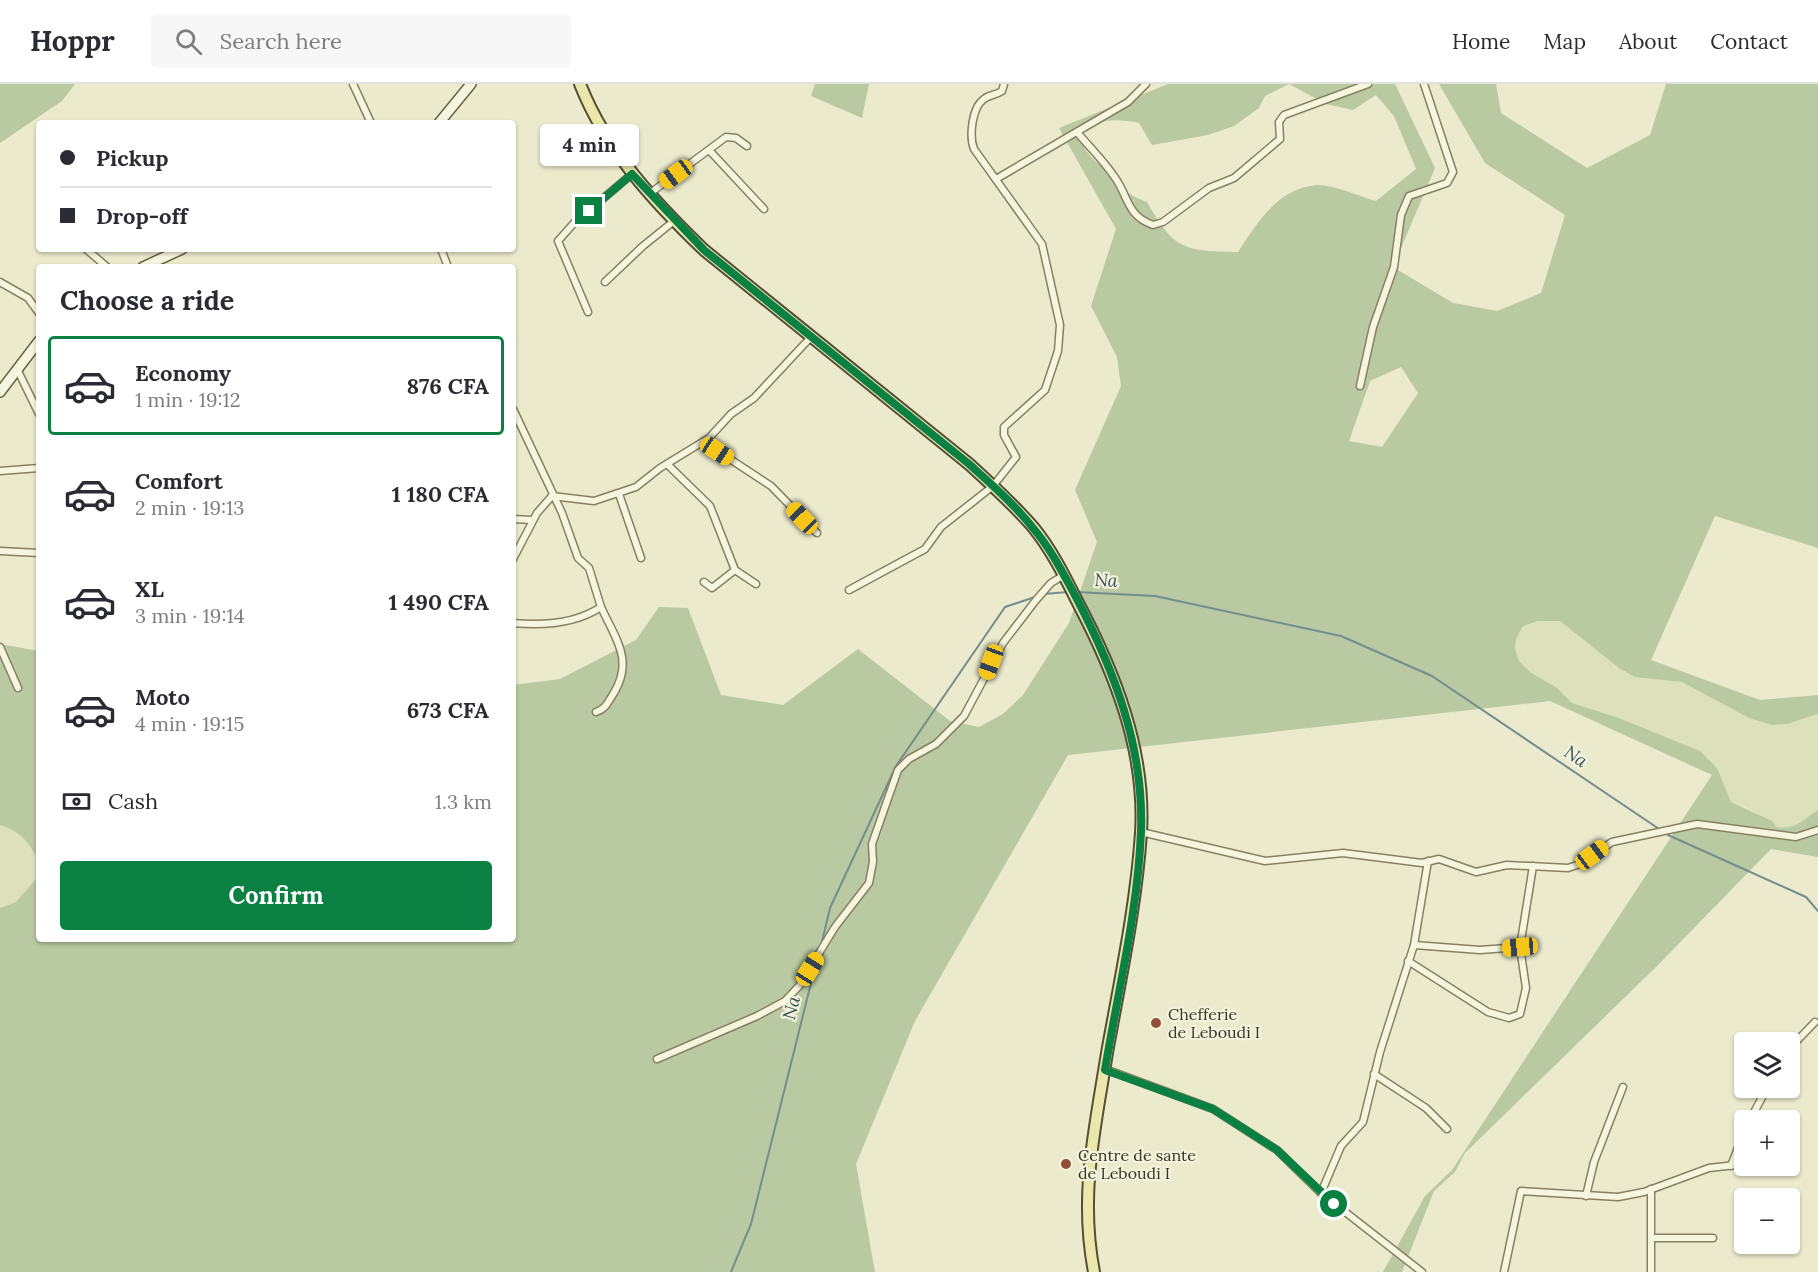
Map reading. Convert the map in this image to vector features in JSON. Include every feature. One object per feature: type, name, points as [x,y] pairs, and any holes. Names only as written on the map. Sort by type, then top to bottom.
[{"type":"main road","points":[[580,84],[602,130],[632,174],[674,221],[704,250],[993,486],[1033,528],[1064,575],[1092,629],[1129,722],[1140,790],[1141,832],[1135,888],[1086,1187],[1086,1222],[1094,1272]]},
{"type":"street","points":[[353,84],[370,120]]},
{"type":"street","points":[[441,120],[471,84]]},
{"type":"street","points":[[849,590],[925,549],[941,527],[993,486],[1016,457],[1004,435],[1004,427],[1045,390],[1052,376],[1060,337],[1054,291],[1042,244],[974,148],[970,138],[978,106],[983,99],[1002,91],[1004,84]]},
{"type":"street","points":[[996,179],[1132,99],[1146,84]]},
{"type":"street","points":[[1077,132],[1118,183],[1124,199],[1138,218],[1153,225],[1159,224],[1209,188],[1234,178],[1280,139],[1279,122],[1284,115],[1368,84]]},
{"type":"street","points":[[1360,386],[1373,327],[1394,267],[1401,215],[1408,196],[1447,183],[1453,172],[1424,84]]},
{"type":"street","points":[[649,194],[731,136],[747,146]]},
{"type":"street","points":[[709,150],[764,209]]},
{"type":"street","points":[[588,312],[558,241],[574,224],[632,174]]},
{"type":"street","points":[[605,282],[643,246],[674,221]]},
{"type":"street","points":[[90,252],[104,264]]},
{"type":"street","points":[[150,264],[176,252]]},
{"type":"street","points":[[0,282],[28,298],[36,309]]},
{"type":"street","points":[[552,496],[588,501],[620,494],[636,487],[667,464],[704,442],[731,414],[754,398],[811,337]]},
{"type":"street","points":[[0,392],[36,345]]},
{"type":"street","points":[[18,371],[36,408]]},
{"type":"street","points":[[516,416],[562,513],[578,558],[589,568],[601,607],[625,658],[621,683],[603,710],[596,712]]},
{"type":"street","points":[[704,442],[771,486],[817,533]]},
{"type":"street","points":[[667,464],[710,506],[735,570],[756,584]]},
{"type":"street","points":[[0,471],[36,468]]},
{"type":"street","points":[[620,494],[641,558]]},
{"type":"street","points":[[516,553],[532,520],[552,496]]},
{"type":"street","points":[[516,519],[532,520]]},
{"type":"street","points":[[0,551],[36,553]]},
{"type":"street","points":[[704,582],[712,588],[735,570]]},
{"type":"street","points":[[657,1059],[756,1016],[785,1001],[800,987],[835,927],[870,883],[873,862],[872,844],[898,770],[909,759],[936,744],[964,716],[1003,643],[1044,591],[1064,575]]},
{"type":"street","points":[[516,623],[536,626],[584,618],[601,607]]},
{"type":"street","points":[[0,647],[18,688]]},
{"type":"street","points":[[1141,832],[1265,861],[1342,853],[1439,860],[1471,872],[1507,865],[1568,868],[1580,864],[1612,842],[1697,824],[1796,837],[1818,830]]},
{"type":"street","points":[[1321,1193],[1341,1146],[1363,1122],[1374,1074],[1414,945],[1428,861]]},
{"type":"street","points":[[1408,961],[1488,1012],[1509,1018],[1523,1010],[1526,979],[1520,947],[1533,866]]},
{"type":"street","points":[[1414,945],[1480,950],[1520,947]]},
{"type":"street","points":[[1800,1038],[1815,1022]]},
{"type":"street","points":[[1105,1070],[1213,1109],[1277,1150],[1321,1193],[1422,1272]]},
{"type":"street","points":[[1374,1074],[1426,1108],[1447,1129]]},
{"type":"street","points":[[1587,1196],[1594,1161],[1623,1087]]},
{"type":"street","points":[[1731,1166],[1734,1158]]},
{"type":"street","points":[[1504,1272],[1521,1191],[1618,1197],[1651,1189],[1698,1171],[1734,1166]]},
{"type":"street","points":[[1651,1189],[1653,1238],[1651,1272]]},
{"type":"street","points":[[1653,1238],[1713,1238]]},
{"type":"green space","points":[[0,84],[75,84],[62,101],[0,143]]},
{"type":"green space","points":[[815,84],[869,84],[862,118],[811,96]]},
{"type":"green space","points":[[1168,84],[1289,84],[1395,84],[1435,168],[1393,267],[1453,303],[1497,311],[1541,293],[1565,215],[1485,163],[1439,84],[1496,84],[1501,113],[1587,168],[1650,135],[1666,84],[1818,84],[1818,548],[1715,516],[1651,660],[1760,700],[1818,695],[1818,714],[1787,724],[1772,725],[1749,718],[1682,682],[1635,677],[1619,668],[1560,621],[1538,621],[1523,626],[1516,639],[1515,648],[1519,661],[1530,672],[1557,688],[1572,703],[1616,717],[1700,751],[1717,768],[1731,802],[1772,821],[1776,827],[1794,826],[1818,810],[1818,857],[1771,849],[1660,963],[1465,1153],[1455,1172],[1434,1191],[1402,1272],[1383,1272],[1425,1196],[1452,1170],[1712,775],[1550,701],[1068,755],[915,1021],[856,1164],[875,1272],[0,1272],[0,908],[16,902],[36,879],[36,942],[516,942],[516,685],[560,679],[636,640],[659,607],[688,608],[721,695],[783,705],[858,649],[950,721],[979,727],[1003,714],[1023,695],[1069,623],[1097,542],[1075,490],[1121,386],[1117,357],[1091,306],[1116,229],[1059,128]],"holes":[[[1289,84],[1326,104],[1353,110],[1376,95],[1394,116],[1416,169],[1376,201],[1323,185],[1303,188],[1291,193],[1280,200],[1261,219],[1238,252],[1205,251],[1182,245],[1173,239],[1156,218],[1147,202],[1126,191],[1089,155],[1078,132],[1099,122],[1123,120],[1139,123],[1152,145],[1208,135],[1234,126],[1259,108],[1265,96]],[[1401,367],[1418,393],[1382,447],[1349,441],[1370,381]]]},
{"type":"green space","points":[[1538,621],[1560,621],[1619,668],[1635,677],[1682,682],[1749,718],[1787,724],[1818,714],[1818,810],[1798,825],[1784,829],[1776,827],[1746,807],[1731,802],[1717,768],[1616,717],[1572,703],[1557,688],[1530,672],[1519,661],[1515,648],[1516,639],[1523,626]]},
{"type":"green space","points":[[0,644],[36,650],[36,856],[24,839],[14,831],[0,825]]},
{"type":"green space","points":[[0,825],[14,829],[28,840],[36,856],[36,883],[16,902],[0,908]]},
{"type":"waterway","name":"Na","points":[[1044,594],[1068,592]]},
{"type":"waterway","name":"Na","points":[[1076,592],[1155,596],[1341,636],[1432,676],[1668,835],[1806,897],[1818,911]]},
{"type":"waterway","name":"Na","points":[[821,946],[830,908],[896,766],[1005,607],[1035,597]]},
{"type":"waterway","name":"Na","points":[[731,1272],[751,1224],[816,963]]},
{"type":"place","name":"Chefferie de Leboudi I","points":[[1156,1023]]},
{"type":"place","name":"Centre de sante de Leboudi I","points":[[1066,1164]]},
{"type":"route","points":[[589,211],[632,174],[674,221],[704,250],[969,464],[1005,497],[1049,549],[1092,629],[1122,701],[1134,745],[1140,790],[1141,832],[1135,888],[1105,1070],[1213,1109],[1277,1150],[1334,1204]]}]
